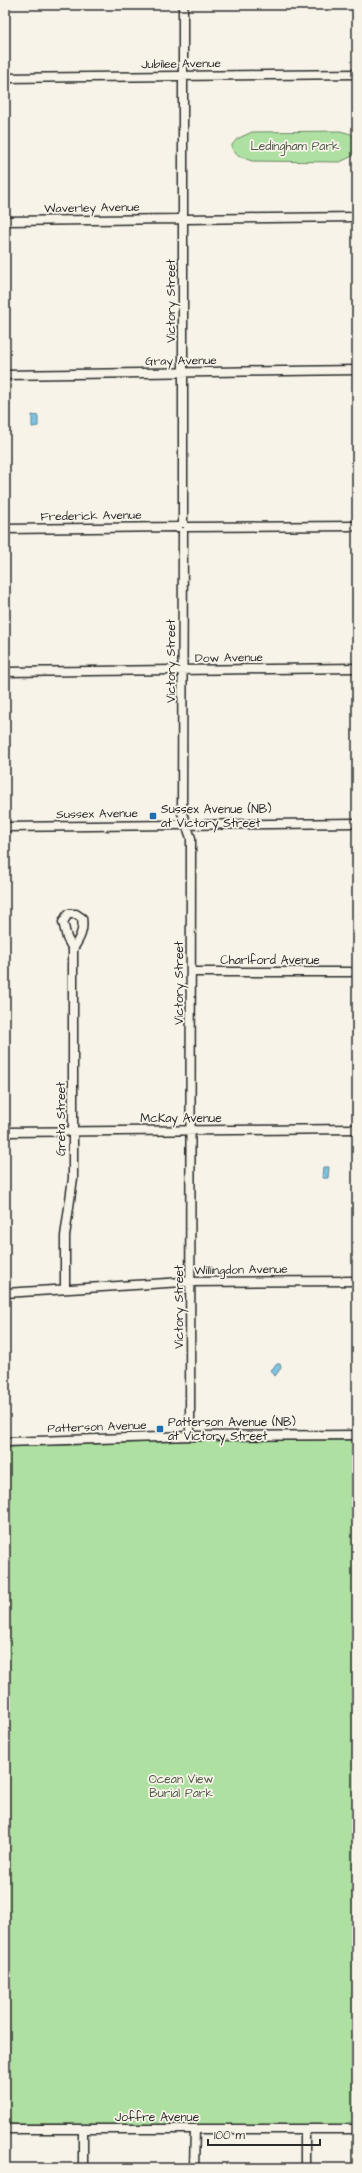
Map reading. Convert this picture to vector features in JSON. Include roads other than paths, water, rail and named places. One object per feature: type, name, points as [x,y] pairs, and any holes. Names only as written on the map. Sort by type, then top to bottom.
[{"type":"street","name":"Victory Street","points":[[183,5],[184,670],[182,813],[191,838],[190,1436]]},
{"type":"street","name":"Jubilee Avenue","points":[[5,78],[357,74]]},
{"type":"street","name":"Waverley Avenue","points":[[5,221],[357,217]]},
{"type":"street","name":"Gray Avenue","points":[[5,375],[357,370]]},
{"type":"street","name":"Frederick Avenue","points":[[5,529],[357,526]]},
{"type":"street","name":"Dow Avenue","points":[[5,672],[357,668]]},
{"type":"street","name":"Sussex Avenue","points":[[5,827],[357,823]]},
{"type":"street","name":"Greta Street","points":[[64,1289],[64,1242],[72,1188],[73,949]]},
{"type":"street","name":"Charlford Avenue","points":[[191,972],[350,972]]},
{"type":"street","name":"McKay Avenue","points":[[5,1132],[357,1129]]},
{"type":"street","name":"Willingdon Avenue","points":[[5,1292],[191,1282],[357,1281]]},
{"type":"street","name":"Patterson Avenue","points":[[5,1442],[190,1436],[357,1435]]},
{"type":"street","name":"Joffre Avenue","points":[[5,2129],[357,2129]]},
{"type":"street","points":[[83,2129],[83,2168]]},
{"type":"street","points":[[194,2129],[194,2168]]},
{"type":"street","points":[[305,2129],[305,2168]]},
{"type":"water","points":[[32,415],[38,416],[38,426],[32,427]]},
{"type":"water","points":[[323,1167],[329,1167],[328,1178],[322,1178]]},
{"type":"water","points":[[277,1364],[280,1364],[281,1368],[275,1376],[271,1370]]},
{"type":"place","name":"Sussex Avenue (NB) at Victory Street","points":[[153,816]]},
{"type":"place","name":"Patterson Avenue (NB) at Victory Street","points":[[160,1429]]},
{"type":"park label","name":"Ledingham Park","points":[[295,146]]},
{"type":"park label","name":"Ocean View Burial Park","points":[[181,1786]]}]
